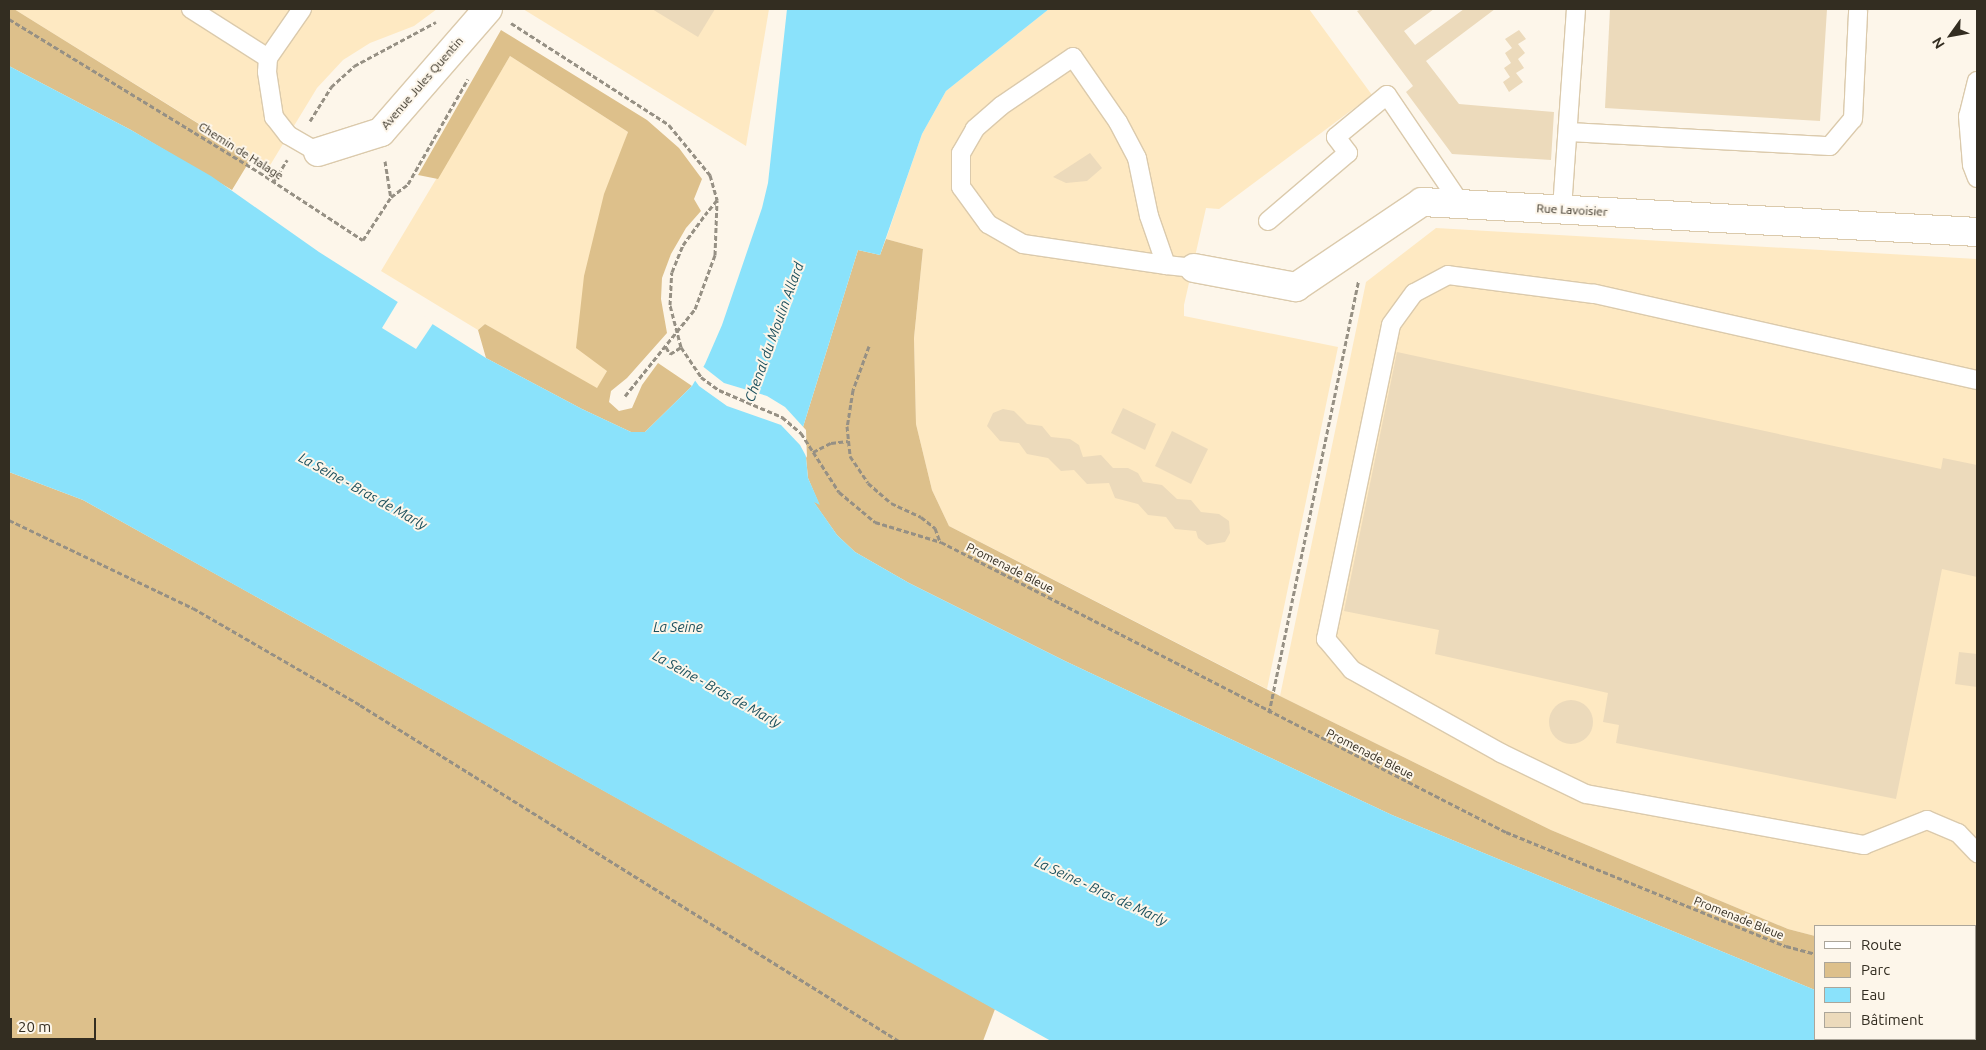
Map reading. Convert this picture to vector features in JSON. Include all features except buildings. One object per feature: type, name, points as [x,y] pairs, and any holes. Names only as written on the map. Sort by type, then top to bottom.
[{"type":"street","name":"Avenue Jules Quentin","points":[[308,146],[381,132],[496,12]]},
{"type":"street","name":"Rue Lavoisier","points":[[1194,268],[1296,287],[1422,202],[1977,232]]},
{"type":"lane","points":[[190,9],[268,58]]},
{"type":"lane","points":[[302,9],[268,58],[274,117],[288,135],[308,146]]},
{"type":"lane","points":[[1562,209],[1569,132],[1576,9]]},
{"type":"lane","points":[[1569,132],[1830,146],[1853,120],[1858,11]]},
{"type":"lane","points":[[1166,265],[1149,216],[1137,158],[1118,122],[1073,57],[1001,106],[975,129],[961,152],[961,187],[988,224],[1023,244],[1166,265],[1194,268]]},
{"type":"lane","points":[[1977,81],[1968,116],[1972,165],[1977,178]]},
{"type":"lane","points":[[1268,221],[1348,153],[1336,137],[1387,95],[1460,204]]},
{"type":"lane","points":[[1977,380],[1594,294],[1448,275],[1414,293],[1391,325],[1326,639],[1352,670],[1501,753],[1586,794],[1864,845],[1927,820],[1958,833],[1977,852]]},
{"type":"path","points":[[496,12],[669,125],[710,175],[718,200],[714,255],[695,309],[625,396]]},
{"type":"path","name":"Chemin de Halage","points":[[9,19],[274,181],[363,240],[391,197]]},
{"type":"path","points":[[274,181],[308,146],[331,86],[354,66],[439,19]]},
{"type":"path","points":[[381,132],[391,197],[408,184],[470,75]]},
{"type":"path","points":[[666,347],[670,354],[681,347],[670,305],[672,272],[682,245],[718,200]]},
{"type":"path","points":[[1269,713],[1359,280],[1366,274]]},
{"type":"path","points":[[868,346],[853,390],[848,441],[850,456],[868,483],[892,503],[922,517],[935,528],[941,542]]},
{"type":"path","name":"Promenade Bleue","points":[[681,347],[709,384],[734,399],[782,417],[801,433],[839,492],[861,513],[894,530],[941,542],[1269,713],[1506,832],[1786,946],[1814,954]]},
{"type":"path","points":[[813,452],[831,443],[848,441]]},
{"type":"path","points":[[9,520],[193,608],[360,705],[899,1041]]},
{"type":"shaded area","points":[[14,9],[437,9],[414,26],[370,43],[343,60],[317,88],[269,167]]},
{"type":"shaded area","points":[[523,9],[769,9],[746,146]]},
{"type":"shaded area","points":[[1049,9],[1309,9],[1372,95],[1219,209],[1206,208],[1184,305],[1184,316],[1338,347],[1267,689],[949,526],[932,490],[916,424],[914,338],[923,249],[886,239],[922,134],[946,91]]},
{"type":"shaded area","points":[[510,56],[628,132],[621,153],[607,371],[597,389],[485,324],[478,330],[381,271]]},
{"type":"shaded area","points":[[1436,228],[1977,259],[1977,981],[1976,925],[1814,925],[1814,936],[1788,929],[1551,830],[1280,696],[1366,282]]},
{"type":"green space","points":[[9,9],[14,9],[252,157],[232,190],[131,130],[9,66]]},
{"type":"green space","points":[[501,30],[647,120],[679,148],[702,179],[694,199],[701,211],[686,228],[671,254],[662,278],[661,299],[667,333],[627,378],[611,391],[609,402],[619,411],[632,408],[642,385],[658,363],[692,386],[645,432],[631,432],[582,409],[486,358],[478,330],[485,324],[597,388],[607,371],[576,348],[584,276],[604,194],[628,132],[510,56],[438,179],[418,175]]},
{"type":"green space","points":[[886,239],[923,249],[914,338],[916,424],[932,490],[949,526],[1280,696],[1551,830],[1788,929],[1814,936],[1814,990],[1392,815],[1065,661],[909,583],[855,552],[837,535],[813,501],[819,504],[808,478],[803,427],[858,250],[880,255]]},
{"type":"green space","points":[[9,472],[83,500],[995,1009],[983,1041],[9,1041]]},
{"type":"water","name":"La Seine","points":[[787,9],[1049,9],[946,91],[922,134],[880,255],[858,250],[803,427],[808,478],[820,505],[814,502],[837,535],[855,552],[909,583],[1065,661],[1392,815],[1814,990],[1814,1040],[1977,1041],[1051,1041],[83,500],[9,472],[9,66],[131,130],[211,176],[319,252],[486,358],[582,409],[631,432],[645,432],[692,386],[705,364],[722,325],[762,208],[768,183]]},
{"type":"pier","points":[[399,300],[434,322],[416,349],[382,328]]},
{"type":"pier","points":[[701,365],[724,383],[767,396],[785,407],[806,430],[807,458],[800,445],[781,425],[727,406],[699,386],[694,379]]},
{"type":"water label","name":"Chenal du Moulin Allard","points":[[774,332]]},
{"type":"water label","name":"La Seine - Bras de Marly","points":[[363,491]]},
{"type":"water label","name":"La Seine - Bras de Marly","points":[[717,689]]},
{"type":"water label","name":"La Seine - Bras de Marly","points":[[1101,891]]}]
